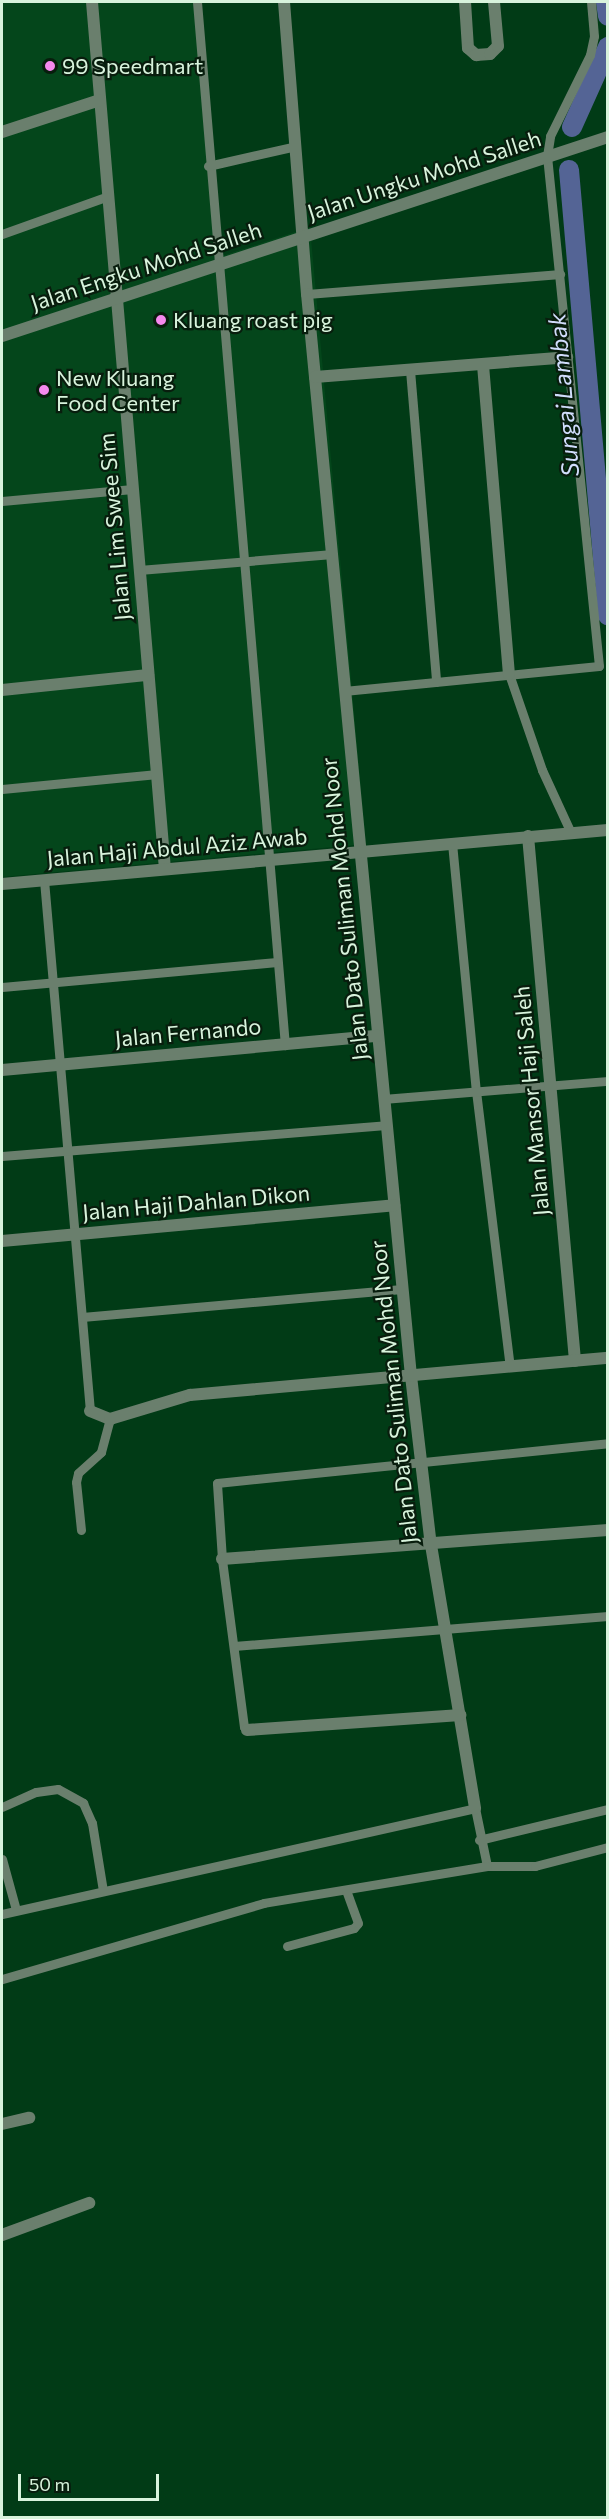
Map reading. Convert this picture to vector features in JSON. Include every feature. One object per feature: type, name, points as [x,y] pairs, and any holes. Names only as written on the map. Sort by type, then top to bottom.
[{"type":"street","name":"Jalan Lim Swee Sim","points":[[92,2],[165,869]]},
{"type":"street","name":"Jalan Dato Suliman Mohd Noor","points":[[284,2],[307,294],[411,1376],[431,1545],[475,1808]]},
{"type":"street","points":[[465,2],[468,48],[476,55],[490,54],[498,46],[494,2]]},
{"type":"street","points":[[2,132],[100,100]]},
{"type":"street","name":"Jalan Ungku Mohd Salleh","points":[[304,237],[608,137]]},
{"type":"street","name":"Jalan Engku Mohd Salleh","points":[[2,336],[115,296],[304,237]]},
{"type":"street","points":[[315,377],[567,357]]},
{"type":"street","points":[[483,365],[509,674]]},
{"type":"street","points":[[2,690],[148,675]]},
{"type":"street","name":"Jalan Haji Abdul Aziz Awab","points":[[2,884],[608,830]]},
{"type":"street","name":"Jalan Mansor Haji Saleh","points":[[528,836],[575,1361]]},
{"type":"street","name":"Jalan Fernando","points":[[2,1070],[377,1036]]},
{"type":"street","name":"Jalan Haji Dahlan Dikon","points":[[2,1241],[394,1205]]},
{"type":"street","points":[[90,1411],[110,1419],[190,1395],[608,1358]]},
{"type":"street","points":[[222,1559],[608,1530]]},
{"type":"street","points":[[247,1730],[460,1715]]},
{"type":"street","points":[[2,2124],[29,2118]]},
{"type":"street","points":[[2,2235],[89,2203]]},
{"type":"lane","points":[[197,2],[208,166],[219,264],[285,1045]]},
{"type":"lane","points":[[344,691],[599,666],[567,357],[549,136],[590,55],[594,36],[591,2]]},
{"type":"lane","points":[[208,166],[296,146]]},
{"type":"lane","points":[[2,234],[108,196]]},
{"type":"lane","points":[[307,294],[560,274]]},
{"type":"lane","points":[[410,370],[436,682]]},
{"type":"lane","points":[[2,501],[132,489]]},
{"type":"lane","points":[[139,570],[332,554]]},
{"type":"lane","points":[[509,674],[542,770],[571,833]]},
{"type":"lane","points":[[2,789],[157,774]]},
{"type":"lane","points":[[452,843],[476,1092],[510,1367]]},
{"type":"lane","points":[[44,880],[90,1411]]},
{"type":"lane","points":[[2,987],[277,962]]},
{"type":"lane","points":[[383,1099],[608,1081]]},
{"type":"lane","points":[[2,1156],[386,1125]]},
{"type":"lane","points":[[82,1317],[402,1289]]},
{"type":"lane","points":[[81,1530],[76,1482],[78,1473],[101,1452],[110,1419]]},
{"type":"lane","points":[[247,1730],[244,1727],[222,1559],[215,1488],[222,1480],[608,1443]]},
{"type":"lane","points":[[234,1646],[608,1616]]},
{"type":"lane","points":[[2,1807],[36,1792],[58,1789],[83,1803],[92,1823],[103,1891]]},
{"type":"lane","points":[[2,1914],[475,1808],[479,1840],[487,1866]]},
{"type":"lane","points":[[479,1840],[608,1809]]},
{"type":"lane","points":[[2,1978],[264,1903],[487,1866],[535,1866],[608,1847]]},
{"type":"lane","points":[[2,1859],[16,1910]]},
{"type":"lane","points":[[287,1946],[354,1928],[358,1923],[346,1890]]},
{"type":"shaded area","points":[[2,2],[199,2],[222,256],[310,227],[366,844],[2,877]]},
{"type":"waterway","name":"Sungai Lambak","points":[[606,2],[608,16]]},
{"type":"waterway","name":"Sungai Lambak","points":[[572,127],[608,47]]},
{"type":"waterway","name":"Sungai Lambak","points":[[569,170],[608,615]]},
{"type":"place","name":"99 Speedmart","points":[[50,66]]},
{"type":"place","name":"Kluang roast pig","points":[[161,320]]},
{"type":"place","name":"New Kluang Food Center","points":[[44,390]]}]
